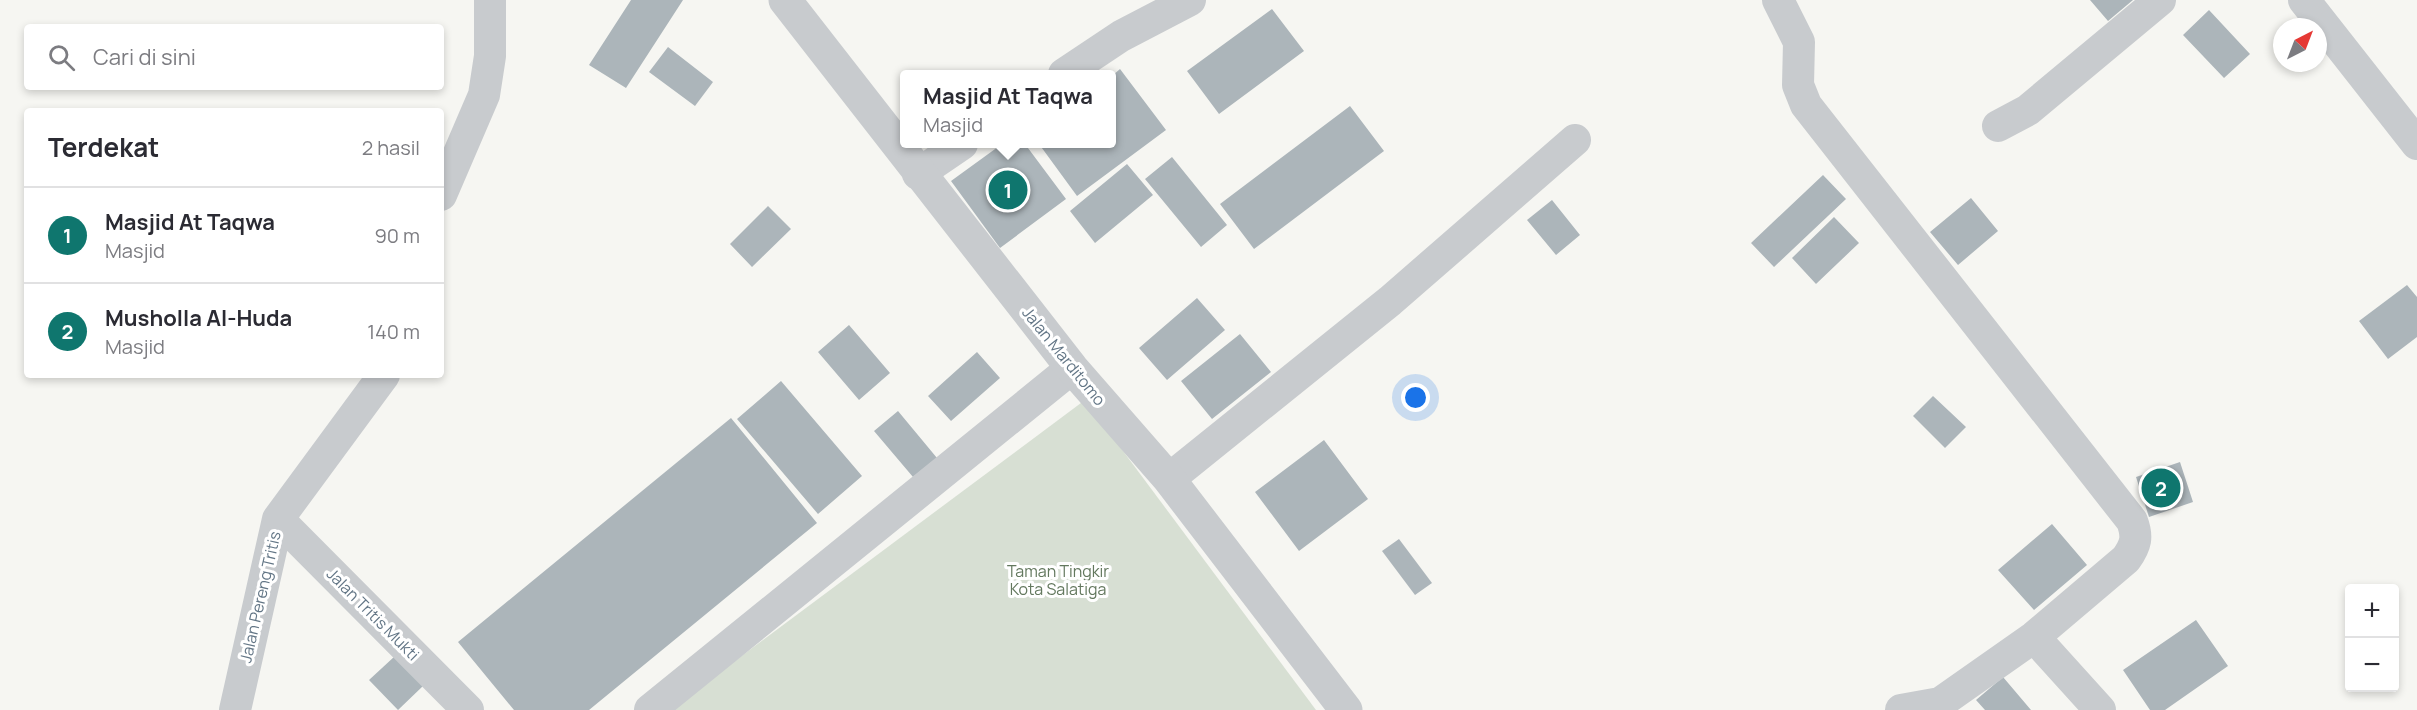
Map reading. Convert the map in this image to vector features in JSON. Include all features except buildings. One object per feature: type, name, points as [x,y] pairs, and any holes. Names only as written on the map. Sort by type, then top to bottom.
[{"type":"street","points":[[444,188],[484,95],[490,56],[490,0]]},
{"type":"street","name":"Jalan Marditomo","points":[[785,0],[918,174],[1072,368],[1169,479],[1228,560],[1346,710]]},
{"type":"street","points":[[1071,70],[1121,36],[1190,0]]},
{"type":"street","points":[[1778,0],[1799,42],[1798,85],[1806,105],[2132,521],[2137,532],[2136,545],[2126,559],[2034,637],[1940,703],[1900,710]]},
{"type":"street","points":[[1998,126],[2028,110],[2160,0]]},
{"type":"street","points":[[2304,0],[2417,144]]},
{"type":"street","points":[[1169,479],[1390,301],[1575,140]]},
{"type":"street","points":[[918,174],[956,148]]},
{"type":"street","points":[[650,710],[1072,368]]},
{"type":"street","name":"Jalan Pereng Tritis","points":[[235,710],[278,519],[382,378]]},
{"type":"street","name":"Jalan Tritis Mukti","points":[[278,519],[468,710]]},
{"type":"street","points":[[2034,637],[2100,710]]},
{"type":"green space","name":"Taman Tingkir Kota Salatiga","points":[[1085,400],[1316,710],[669,710]]},
{"type":"place","name":"Masjid At Taqwa","points":[[1008,190]]},
{"type":"place","name":"Musholla Al-Huda","points":[[2161,488]]}]
